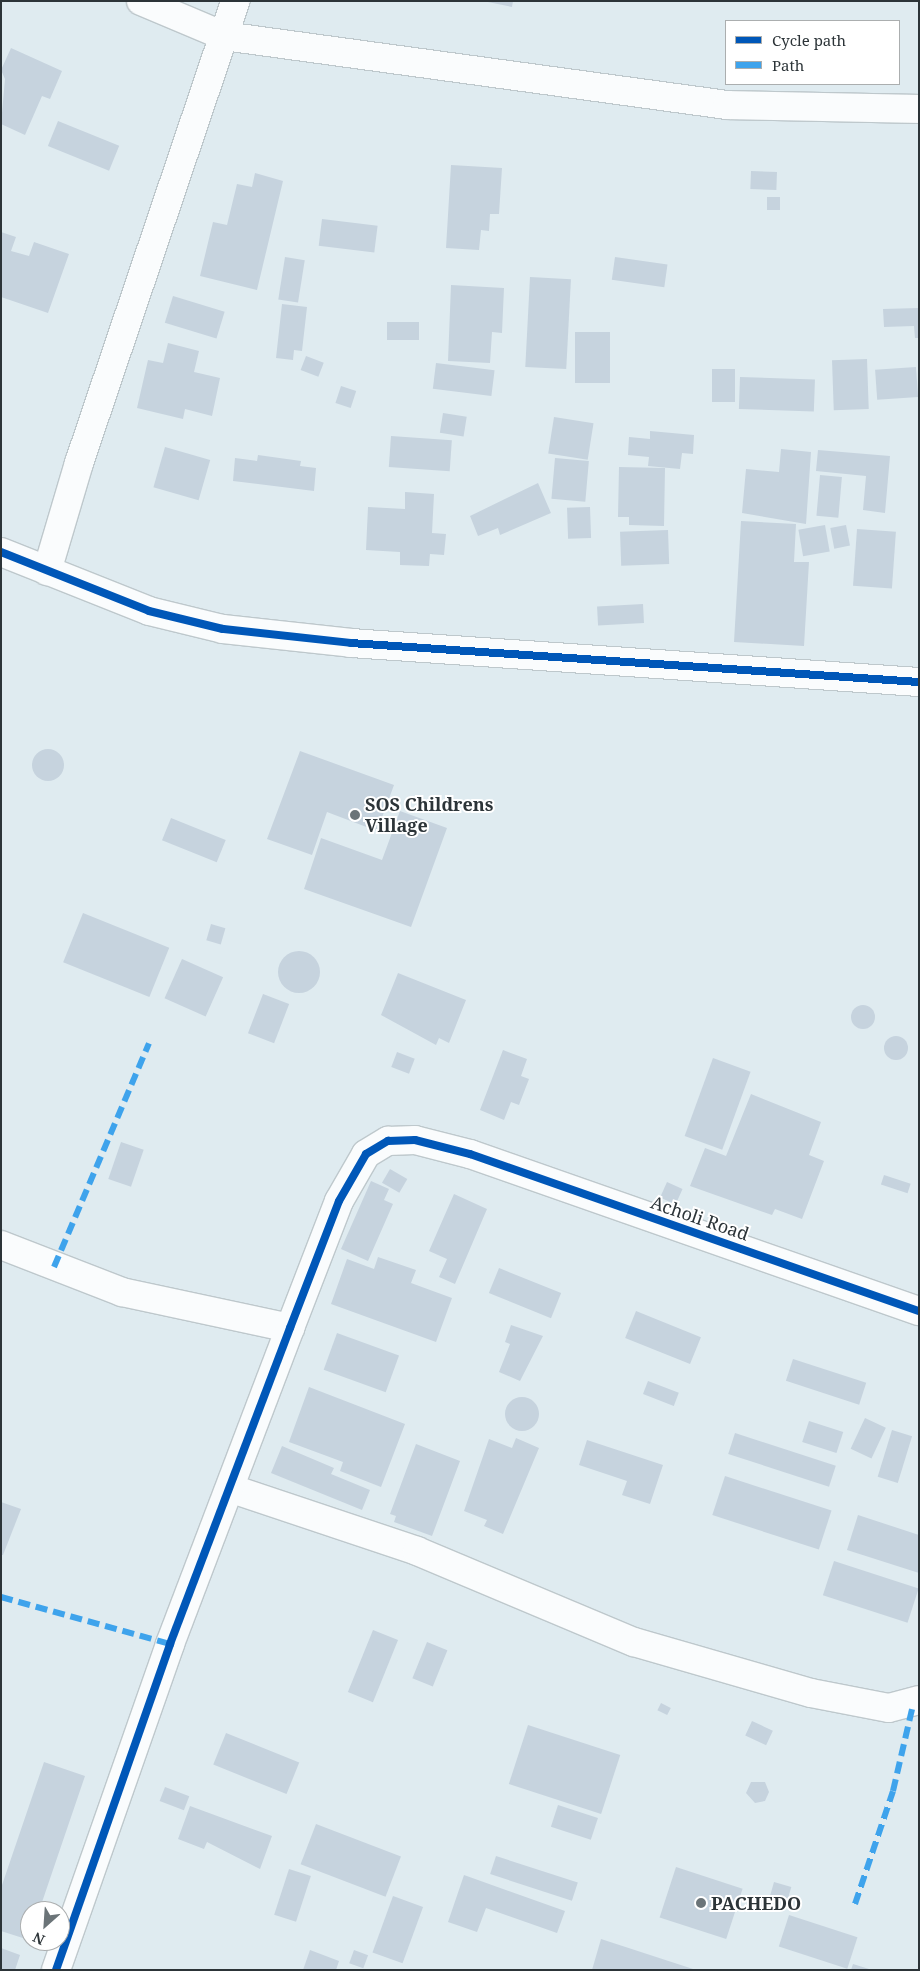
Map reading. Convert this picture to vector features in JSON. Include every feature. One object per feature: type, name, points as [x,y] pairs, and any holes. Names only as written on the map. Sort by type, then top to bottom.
[{"type":"street","points":[[141,1],[224,36],[727,105],[919,109]]},
{"type":"street","points":[[47,571],[235,1]]},
{"type":"street","points":[[1,552],[149,611],[223,629],[351,644],[919,682]]},
{"type":"street","name":"Acholi Road","points":[[56,1970],[170,1644],[232,1489],[290,1328],[339,1201],[366,1154],[388,1141],[406,1140],[470,1154],[919,1312]]},
{"type":"street","points":[[1,1245],[122,1292],[290,1328]]},
{"type":"street","points":[[232,1489],[417,1552],[634,1642],[811,1693],[889,1708],[919,1700]]},
{"type":"building","points":[[483,1],[513,1],[512,7]]},
{"type":"building","points":[[11,48],[62,71],[50,99],[42,96],[25,135],[1,124],[5,79],[1,70]]},
{"type":"building","points":[[58,121],[119,146],[109,171],[48,146]]},
{"type":"building","points":[[451,165],[502,168],[499,214],[490,214],[489,231],[481,230],[479,250],[446,248]]},
{"type":"building","points":[[751,171],[777,172],[776,190],[750,189]]},
{"type":"building","points":[[255,173],[283,181],[257,290],[200,276],[213,222],[227,225],[237,184],[252,187]]},
{"type":"building","points":[[767,197],[780,197],[780,210],[767,210]]},
{"type":"building","points":[[322,219],[378,226],[374,253],[319,246]]},
{"type":"building","points":[[1,232],[16,237],[11,251],[29,256],[34,242],[69,254],[48,313],[1,297]]},
{"type":"building","points":[[285,257],[305,260],[298,303],[278,299]]},
{"type":"building","points":[[615,257],[667,264],[664,287],[612,280]]},
{"type":"building","points":[[530,277],[571,279],[566,369],[525,367]]},
{"type":"building","points":[[451,285],[504,288],[502,333],[492,332],[490,363],[448,361]]},
{"type":"building","points":[[173,296],[225,312],[216,339],[165,323]]},
{"type":"building","points":[[282,304],[307,307],[302,351],[294,350],[293,360],[276,358]]},
{"type":"building","points":[[919,308],[919,338],[915,338],[914,326],[884,327],[883,309]]},
{"type":"building","points":[[387,322],[419,322],[419,340],[387,340]]},
{"type":"building","points":[[575,332],[610,332],[610,383],[575,383]]},
{"type":"building","points":[[168,343],[199,351],[194,372],[220,378],[212,416],[185,409],[183,419],[137,408],[148,360],[163,363]]},
{"type":"building","points":[[306,356],[324,363],[318,377],[301,370]]},
{"type":"building","points":[[867,359],[869,409],[834,410],[832,360]]},
{"type":"building","points":[[436,363],[495,370],[491,396],[433,389]]},
{"type":"building","points":[[916,367],[918,397],[877,400],[875,370]]},
{"type":"building","points":[[712,369],[735,369],[735,402],[712,402]]},
{"type":"building","points":[[740,377],[815,380],[814,412],[739,409]]},
{"type":"building","points":[[341,386],[356,391],[351,408],[335,403]]},
{"type":"building","points":[[443,413],[467,417],[464,437],[440,433]]},
{"type":"building","points":[[554,417],[594,423],[588,460],[548,454]]},
{"type":"building","points":[[650,431],[694,435],[693,454],[682,453],[680,469],[648,466],[649,457],[628,455],[629,437],[650,439]]},
{"type":"building","points":[[391,436],[452,440],[450,471],[389,467]]},
{"type":"building","points":[[165,447],[210,460],[199,500],[153,487]]},
{"type":"building","points":[[781,449],[811,452],[806,524],[742,513],[746,469],[779,472]]},
{"type":"building","points":[[818,450],[890,456],[885,513],[863,510],[866,476],[816,471]]},
{"type":"building","points":[[258,455],[301,461],[300,466],[316,468],[314,491],[233,481],[235,458],[257,461]]},
{"type":"building","points":[[555,458],[589,461],[585,502],[551,499]]},
{"type":"building","points":[[619,467],[665,468],[664,526],[629,525],[629,517],[618,517]]},
{"type":"building","points":[[820,475],[842,477],[838,518],[816,516]]},
{"type":"building","points":[[538,483],[551,513],[500,535],[498,528],[478,536],[470,516]]},
{"type":"building","points":[[405,492],[434,494],[432,533],[446,534],[444,555],[430,554],[429,566],[400,565],[400,552],[366,550],[368,507],[405,509]]},
{"type":"building","points":[[590,507],[591,538],[568,539],[567,508]]},
{"type":"building","points":[[741,521],[796,524],[794,562],[809,562],[804,646],[734,642]]},
{"type":"building","points":[[825,525],[830,552],[803,556],[798,530]]},
{"type":"building","points":[[846,525],[850,546],[834,549],[830,528]]},
{"type":"building","points":[[857,529],[896,532],[892,589],[853,586]]},
{"type":"building","points":[[668,530],[669,564],[621,566],[620,532]]},
{"type":"building","points":[[643,604],[644,623],[598,625],[597,606]]},
{"type":"building","points":[[48,749],[54,750],[59,754],[63,759],[63,771],[59,776],[54,780],[48,781],[42,780],[37,776],[33,771],[32,765],[33,759],[37,754],[42,750]]},
{"type":"building","points":[[300,751],[394,785],[377,831],[327,812],[312,855],[267,839]]},
{"type":"building","points":[[400,811],[447,828],[411,927],[304,889],[321,838],[382,860]]},
{"type":"building","points":[[171,818],[226,840],[217,862],[162,840]]},
{"type":"building","points":[[83,913],[169,948],[149,997],[63,962]]},
{"type":"building","points":[[211,924],[225,928],[221,944],[206,940]]},
{"type":"building","points":[[303,951],[311,954],[317,960],[320,972],[317,984],[311,990],[295,993],[287,990],[281,984],[278,968],[281,960],[287,954]]},
{"type":"building","points":[[182,959],[223,977],[206,1017],[165,998]]},
{"type":"building","points":[[398,973],[466,1000],[449,1043],[439,1038],[436,1045],[381,1015]]},
{"type":"building","points":[[263,994],[289,1004],[274,1043],[248,1033]]},
{"type":"building","points":[[863,1005],[872,1008],[875,1017],[872,1026],[863,1029],[854,1026],[851,1017],[854,1008]]},
{"type":"building","points":[[896,1036],[905,1039],[908,1048],[905,1057],[896,1060],[887,1057],[884,1048],[887,1039]]},
{"type":"building","points":[[503,1050],[527,1059],[521,1076],[529,1079],[519,1105],[511,1102],[504,1120],[480,1110]]},
{"type":"building","points":[[397,1052],[415,1059],[409,1074],[391,1067]]},
{"type":"building","points":[[713,1058],[751,1072],[722,1150],[685,1136]]},
{"type":"building","points":[[751,1094],[821,1122],[809,1155],[824,1161],[802,1219],[775,1209],[772,1215],[690,1186],[705,1148],[726,1156]]},
{"type":"building","points":[[121,1142],[144,1150],[131,1187],[108,1179]]},
{"type":"building","points":[[390,1169],[407,1179],[399,1193],[382,1183]]},
{"type":"building","points":[[884,1175],[911,1184],[908,1193],[881,1185]]},
{"type":"building","points":[[371,1181],[389,1189],[384,1200],[393,1204],[368,1261],[341,1249]]},
{"type":"building","points":[[667,1182],[683,1189],[676,1204],[660,1198]]},
{"type":"building","points":[[454,1194],[487,1209],[455,1284],[439,1277],[447,1259],[429,1251]]},
{"type":"building","points":[[378,1257],[416,1270],[411,1283],[452,1298],[436,1342],[331,1304],[347,1259],[374,1269]]},
{"type":"building","points":[[499,1268],[561,1293],[551,1318],[489,1293]]},
{"type":"building","points":[[636,1311],[701,1337],[690,1364],[625,1338]]},
{"type":"building","points":[[511,1325],[543,1336],[520,1381],[499,1372],[510,1344],[505,1342]]},
{"type":"building","points":[[337,1333],[399,1356],[386,1392],[324,1370]]},
{"type":"building","points":[[793,1359],[866,1383],[859,1405],[786,1381]]},
{"type":"building","points":[[648,1381],[679,1393],[674,1406],[643,1394]]},
{"type":"building","points":[[309,1387],[405,1424],[381,1487],[340,1471],[343,1462],[289,1442]]},
{"type":"building","points":[[522,1397],[534,1402],[539,1414],[534,1426],[522,1431],[510,1426],[505,1414],[510,1402]]},
{"type":"building","points":[[865,1418],[886,1428],[871,1459],[851,1449]]},
{"type":"building","points":[[809,1421],[843,1432],[836,1453],[802,1442]]},
{"type":"building","points":[[892,1430],[912,1436],[898,1483],[878,1477]]},
{"type":"building","points":[[735,1433],[836,1466],[829,1487],[728,1454]]},
{"type":"building","points":[[516,1438],[539,1448],[503,1534],[484,1526],[487,1520],[464,1511],[489,1439],[512,1448]]},
{"type":"building","points":[[587,1440],[663,1465],[650,1504],[622,1495],[627,1481],[579,1465]]},
{"type":"building","points":[[416,1444],[460,1461],[432,1536],[394,1522],[396,1516],[390,1514]]},
{"type":"building","points":[[282,1446],[334,1468],[331,1474],[370,1490],[362,1510],[271,1473]]},
{"type":"building","points":[[725,1476],[832,1511],[819,1550],[712,1515]]},
{"type":"building","points":[[1,1502],[21,1509],[3,1555],[1,1555]]},
{"type":"building","points":[[858,1515],[919,1535],[919,1573],[847,1550]]},
{"type":"building","points":[[834,1561],[919,1589],[908,1623],[823,1595]]},
{"type":"building","points":[[373,1630],[398,1640],[373,1702],[348,1692]]},
{"type":"building","points":[[427,1642],[447,1650],[433,1686],[412,1678]]},
{"type":"building","points":[[661,1703],[671,1708],[667,1715],[657,1710]]},
{"type":"building","points":[[752,1721],[773,1731],[766,1745],[745,1736]]},
{"type":"building","points":[[528,1725],[620,1755],[601,1814],[509,1784]]},
{"type":"building","points":[[226,1733],[299,1763],[287,1794],[213,1765]]},
{"type":"building","points":[[44,1762],[85,1776],[42,1901],[20,1901],[20,1937],[1,1931],[1,1888]]},
{"type":"building","points":[[751,1782],[765,1782],[769,1792],[765,1801],[755,1803],[746,1793]]},
{"type":"building","points":[[165,1787],[189,1796],[184,1810],[160,1801]]},
{"type":"building","points":[[558,1805],[598,1818],[591,1840],[551,1827]]},
{"type":"building","points":[[190,1806],[272,1836],[260,1869],[207,1842],[204,1849],[178,1839]]},
{"type":"building","points":[[316,1824],[401,1857],[386,1897],[301,1864]]},
{"type":"building","points":[[496,1856],[578,1883],[572,1901],[490,1874]]},
{"type":"building","name":"PACHEDO","points":[[676,1867],[743,1889],[726,1939],[660,1917]]},
{"type":"building","points":[[289,1869],[311,1876],[296,1922],[274,1915]]},
{"type":"building","points":[[464,1875],[565,1911],[557,1933],[486,1908],[477,1932],[448,1922]]},
{"type":"building","points":[[774,1882],[791,1887],[787,1902],[770,1897]]},
{"type":"building","points":[[393,1896],[423,1907],[403,1963],[372,1952]]},
{"type":"building","points":[[789,1915],[857,1937],[847,1969],[779,1946]]},
{"type":"building","points":[[601,1939],[693,1969],[693,1970],[592,1970]]},
{"type":"building","points":[[1,1948],[20,1955],[15,1970],[1,1970]]},
{"type":"building","points":[[310,1950],[339,1961],[336,1970],[303,1970]]},
{"type":"building","points":[[354,1950],[368,1955],[363,1968],[349,1963]]},
{"type":"building","points":[[853,1964],[869,1969],[869,1970],[851,1970]]},
{"type":"marked path","points":[[54,1267],[149,1043]]},
{"type":"marked path","points":[[1,1597],[170,1644]]},
{"type":"marked path","points":[[855,1904],[893,1791],[913,1705]]},
{"type":"cycle path","points":[[1,552],[149,611],[223,629],[351,643],[919,682]]},
{"type":"cycle path","points":[[56,1970],[170,1644],[290,1328],[339,1201],[366,1154],[388,1141],[415,1140],[470,1154],[919,1311]]},
{"type":"place","name":"SOS Childrens Village","points":[[355,815]]},
{"type":"place","name":"PACHEDO","points":[[701,1903]]}]
